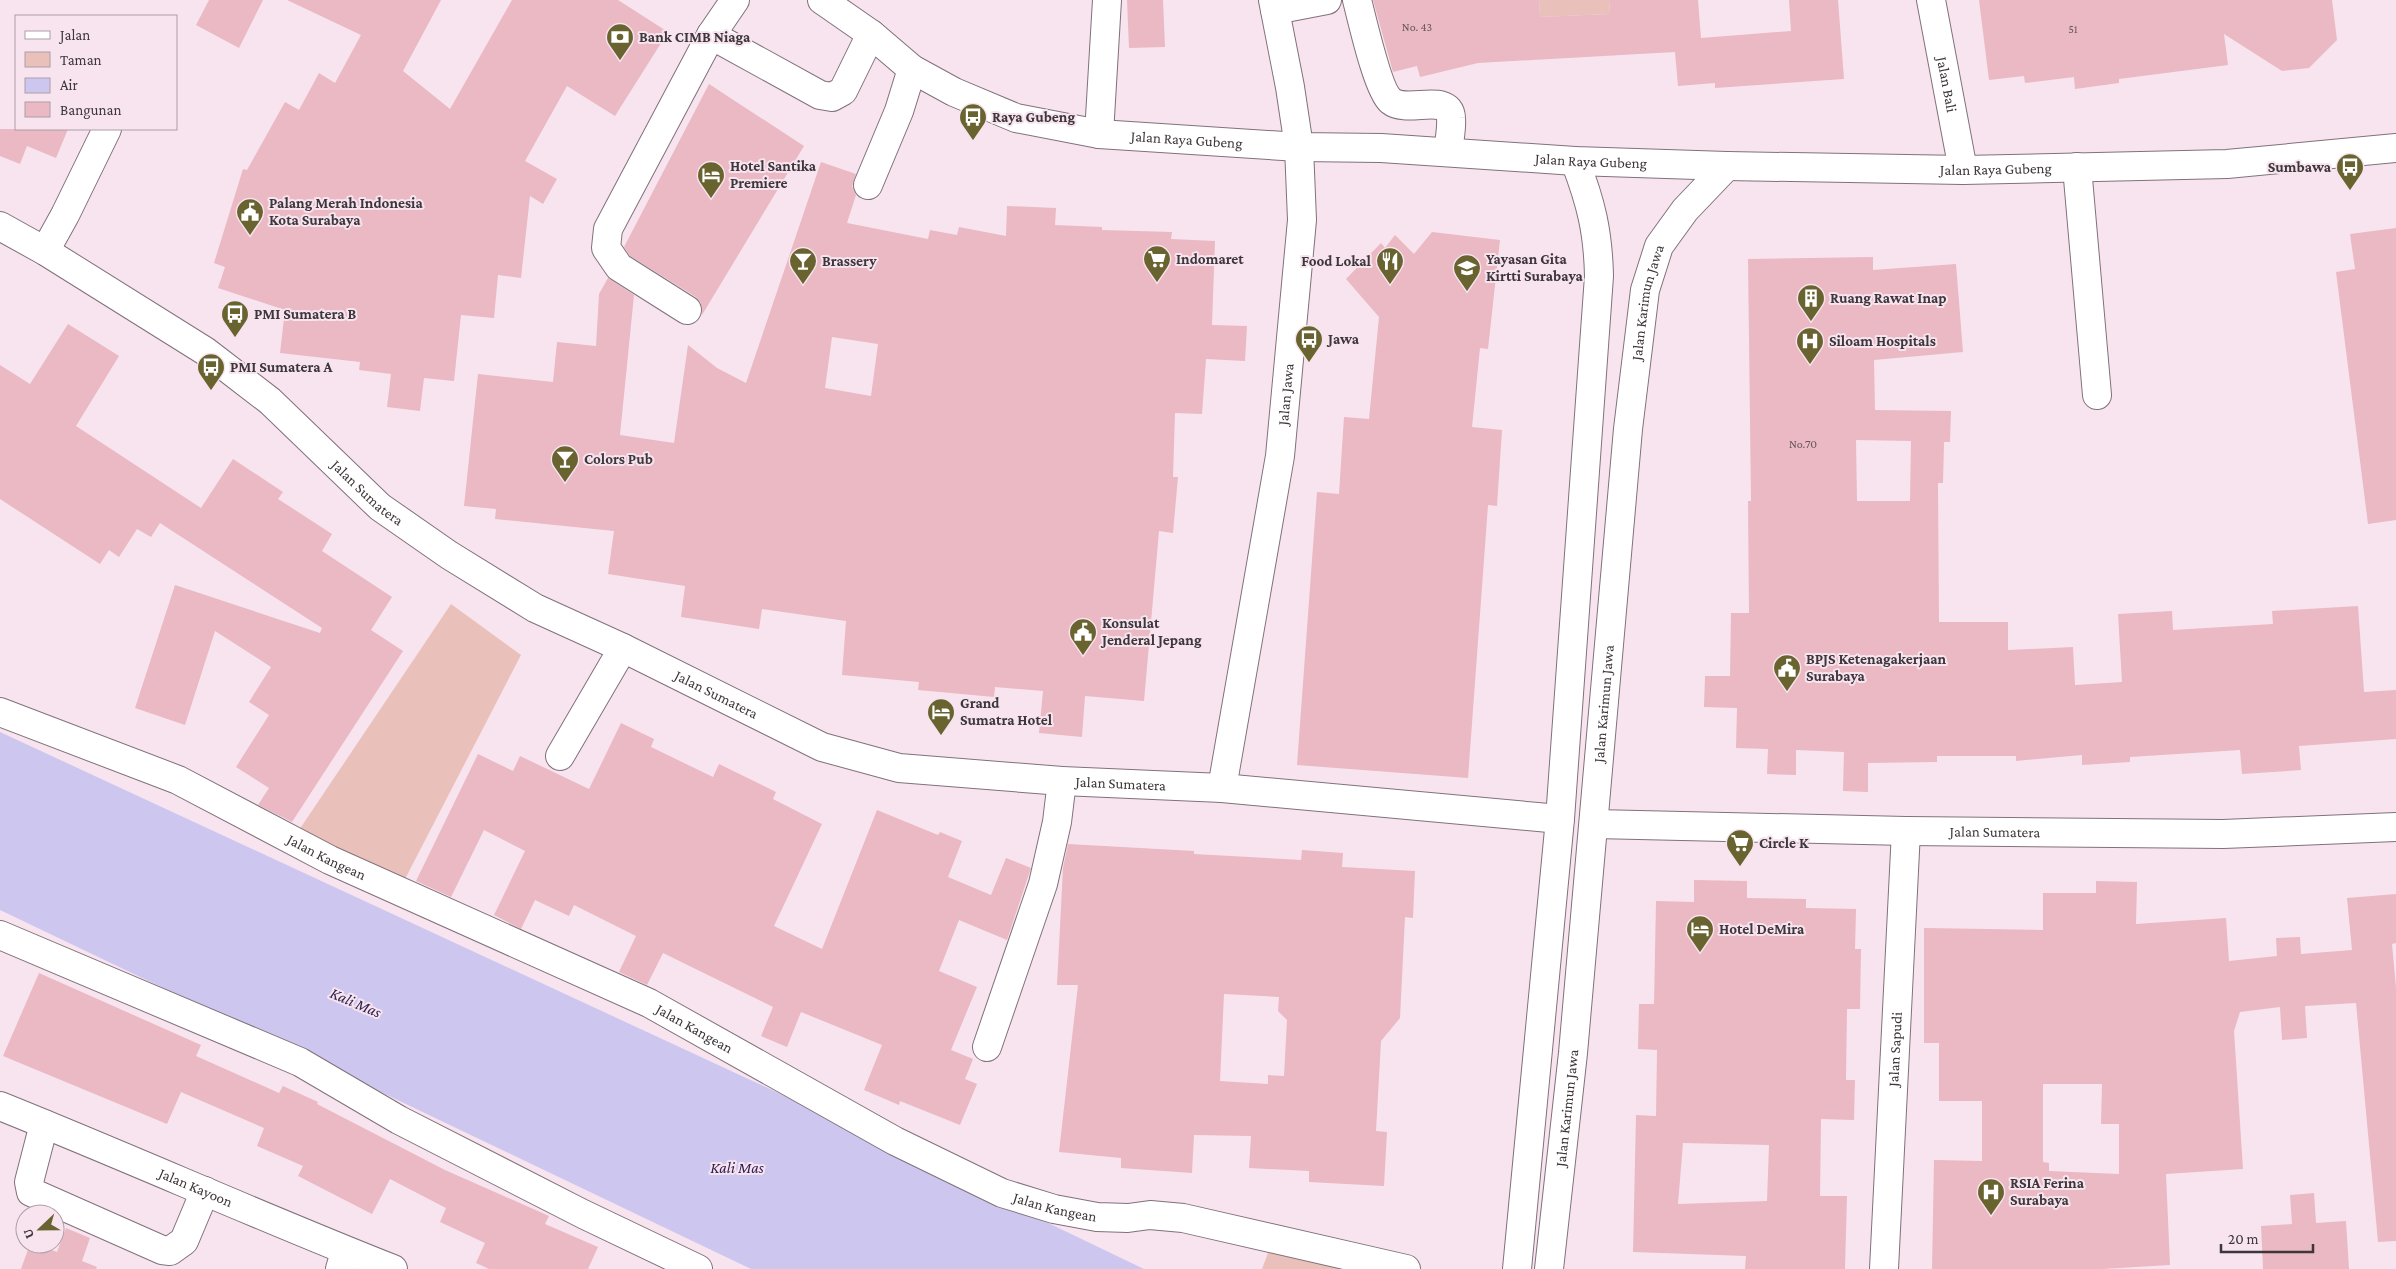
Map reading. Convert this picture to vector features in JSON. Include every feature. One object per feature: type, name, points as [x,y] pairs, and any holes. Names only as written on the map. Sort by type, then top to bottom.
[{"type":"main road","points":[[687,310],[619,267],[606,248],[608,230],[711,35],[735,0]]},
{"type":"main road","name":"Jalan Raya Gubeng","points":[[822,0],[871,34],[912,69],[954,92],[1016,118],[1099,134],[1299,146],[1381,148],[1576,161],[1963,170],[2227,164],[2396,148]]},
{"type":"main road","points":[[1099,134],[1108,0]]},
{"type":"main road","points":[[1274,5],[1327,0]]},
{"type":"main road","points":[[1357,0],[1382,86],[1390,101],[1401,106],[1439,103],[1449,110],[1451,117],[1448,152]]},
{"type":"main road","name":"Jalan Bali","points":[[1931,0],[1963,170]]},
{"type":"main road","name":"Jalan Jawa","points":[[1222,788],[1280,456],[1302,220],[1299,146],[1274,5]]},
{"type":"main road","points":[[711,35],[820,95],[832,97],[843,91],[871,34]]},
{"type":"main road","points":[[868,185],[899,111],[912,69]]},
{"type":"main road","points":[[45,251],[65,215],[107,130]]},
{"type":"main road","points":[[1517,1269],[1560,820],[1599,276],[1598,240],[1590,201],[1576,161]]},
{"type":"main road","name":"Jalan Karimun Jawa","points":[[1549,1269],[1574,1054],[1628,429],[1645,290],[1659,246],[1685,210],[1727,166]]},
{"type":"main road","points":[[2077,167],[2097,395]]},
{"type":"main road","name":"Jalan Sumatera","points":[[0,226],[45,251],[205,351],[270,401],[380,507],[449,555],[536,608],[623,648],[822,748],[899,768],[1062,781],[1222,788],[1560,820]]},
{"type":"main road","points":[[1588,427],[1628,429]]},
{"type":"main road","points":[[560,756],[623,648]]},
{"type":"main road","name":"Jalan Kangean","points":[[0,712],[178,780],[330,860],[649,1004],[895,1142],[1002,1194],[1054,1209],[1097,1217],[1128,1218],[1150,1215],[1183,1218],[1406,1269]]},
{"type":"main road","points":[[987,1047],[1043,884],[1053,841],[1062,781]]},
{"type":"main road","name":"Jalan Sumatera","points":[[1595,824],[1906,831],[2223,834],[2396,827]]},
{"type":"main road","name":"Jalan Sapudi","points":[[1884,1269],[1906,831]]},
{"type":"main road","points":[[0,935],[300,1062],[399,1120],[583,1214],[698,1269]]},
{"type":"main road","name":"Jalan Kayoon","points":[[0,1106],[205,1190],[343,1260],[381,1267]]},
{"type":"main road","points":[[44,1124],[29,1182],[31,1192],[162,1250],[170,1251],[184,1241],[205,1190]]},
{"type":"green space","points":[[1539,0],[1609,0],[1610,14],[1540,17]]},
{"type":"green space","points":[[451,604],[521,655],[404,881],[295,836]]},
{"type":"green space","points":[[1271,1245],[1344,1269],[1262,1269]]},
{"type":"water","name":"Kali Mas","points":[[0,732],[770,1089],[1144,1269],[751,1269],[0,910]]},
{"type":"building","points":[[209,0],[263,0],[239,48],[196,25]]},
{"type":"building","points":[[287,0],[441,0],[403,71],[450,109],[512,0],[618,0],[668,32],[615,116],[567,86],[525,161],[557,179],[543,204],[530,196],[521,278],[498,275],[494,318],[461,315],[454,381],[424,378],[420,411],[387,407],[391,374],[359,370],[360,362],[280,353],[285,310],[218,288],[225,267],[214,263],[243,169],[247,170],[285,102],[299,110],[319,73],[335,83],[361,35]]},
{"type":"building","points":[[1127,0],[1163,0],[1165,47],[1129,48]]},
{"type":"building","points":[[1373,0],[1539,0],[1540,17],[1610,14],[1609,0],[1698,0],[1701,38],[1791,31],[1789,0],[1838,0],[1844,79],[1715,88],[1715,83],[1678,86],[1675,52],[1478,63],[1420,77],[1417,66],[1393,72]]},
{"type":"building","points":[[1979,0],[2332,0],[2337,40],[2309,68],[2282,71],[2224,34],[2228,65],[2119,79],[2119,83],[2075,89],[2074,77],[2025,83],[2024,76],[1989,80]]},
{"type":"building","name":"Hotel Santika Premiere","points":[[709,84],[804,146],[702,315],[701,303],[696,297],[630,256],[624,247]]},
{"type":"building","points":[[0,129],[68,130],[56,158],[27,146],[20,164],[0,156]]},
{"type":"building","points":[[821,162],[856,174],[852,186],[856,195],[847,223],[928,239],[930,230],[957,235],[959,227],[1006,236],[1007,206],[1056,208],[1055,225],[1102,227],[1102,230],[1172,232],[1171,239],[1215,241],[1212,325],[1247,326],[1245,361],[1206,359],[1202,414],[1175,413],[1173,477],[1178,477],[1173,533],[1159,531],[1144,701],[1085,696],[1082,737],[1039,733],[1043,691],[995,687],[994,697],[918,690],[919,682],[842,675],[846,621],[762,609],[759,629],[681,617],[685,586],[608,574],[614,531],[495,519],[496,509],[464,506],[478,374],[553,382],[557,342],[596,346],[599,294],[608,278],[634,295],[620,435],[674,443],[688,345],[717,368],[746,383]],"holes":[[[832,337],[878,344],[871,396],[825,388]]]},
{"type":"building","points":[[2396,228],[2396,520],[2368,524],[2336,272],[2355,269],[2350,234]]},
{"type":"building","points":[[1432,232],[1500,240],[1488,349],[1480,348],[1472,427],[1502,430],[1497,506],[1488,505],[1468,778],[1297,765],[1317,492],[1339,494],[1344,417],[1369,419],[1379,317],[1346,279],[1381,243],[1385,248],[1395,235],[1414,254]]},
{"type":"building","points":[[1873,257],[1873,270],[1956,264],[1963,352],[1874,360],[1875,410],[1951,411],[1950,442],[1944,442],[1943,483],[1938,483],[1939,622],[2008,622],[2008,650],[2073,647],[2075,685],[2122,682],[2118,614],[2172,611],[2173,630],[2273,624],[2272,611],[2358,606],[2364,692],[2396,690],[2396,739],[2299,746],[2301,770],[2242,774],[2240,750],[2130,757],[2130,762],[2082,765],[2082,755],[2016,761],[2016,756],[1937,756],[1937,762],[1868,763],[1868,792],[1843,791],[1844,752],[1796,750],[1796,775],[1767,774],[1768,749],[1736,748],[1737,708],[1704,707],[1705,676],[1730,676],[1731,613],[1749,613],[1748,501],[1751,501],[1748,259]],"holes":[[[1856,440],[1911,441],[1910,501],[1857,501]]]},
{"type":"building","points":[[68,324],[119,356],[76,426],[201,508],[233,459],[283,492],[278,499],[332,534],[322,551],[392,597],[371,630],[403,651],[292,822],[258,805],[269,788],[236,767],[269,715],[249,702],[271,667],[215,631],[185,725],[135,708],[175,585],[320,633],[322,628],[160,523],[151,537],[137,529],[119,557],[109,550],[100,564],[0,499],[0,365],[30,384]]},
{"type":"building","points":[[621,723],[654,739],[651,747],[713,777],[719,764],[776,792],[773,799],[822,824],[774,926],[822,949],[877,810],[938,835],[940,832],[962,841],[948,877],[991,895],[1006,858],[1031,868],[1007,940],[959,920],[939,971],[977,987],[951,1050],[973,1059],[965,1079],[977,1084],[960,1125],[900,1101],[899,1105],[864,1090],[882,1045],[801,1012],[787,1047],[761,1036],[773,1007],[663,953],[647,985],[619,972],[636,936],[574,905],[569,916],[535,900],[521,929],[494,915],[525,851],[484,830],[451,897],[416,881],[478,754],[513,771],[520,756],[589,789]]},
{"type":"building","points":[[1068,844],[1194,851],[1194,854],[1301,860],[1302,850],[1343,853],[1342,867],[1415,871],[1413,918],[1405,917],[1400,1018],[1381,1041],[1376,1131],[1387,1132],[1384,1186],[1309,1182],[1309,1171],[1249,1168],[1251,1136],[1194,1135],[1192,1173],[1121,1168],[1121,1158],[1059,1152],[1078,985],[1057,985],[1063,868]],"holes":[[[1224,994],[1279,997],[1278,1011],[1287,1020],[1284,1076],[1268,1075],[1268,1084],[1220,1081]]]},
{"type":"building","points":[[1694,880],[1747,881],[1747,898],[1806,899],[1806,908],[1856,909],[1855,949],[1861,949],[1860,1009],[1847,1009],[1846,1080],[1855,1080],[1854,1120],[1821,1119],[1820,1196],[1847,1196],[1845,1269],[1745,1269],[1746,1256],[1633,1252],[1636,1115],[1656,1116],[1657,1050],[1638,1049],[1639,1004],[1654,1004],[1656,901],[1694,902]],"holes":[[[1683,1143],[1769,1145],[1767,1201],[1678,1204]]]},
{"type":"building","points":[[2096,881],[2137,882],[2136,924],[2226,918],[2229,961],[2277,956],[2276,938],[2300,937],[2301,954],[2352,950],[2347,898],[2396,894],[2396,943],[2392,944],[2396,988],[2396,1241],[2378,1242],[2356,1003],[2305,1006],[2307,1038],[2282,1040],[2280,1007],[2240,1012],[2234,1031],[2243,1169],[2166,1174],[2170,1265],[2102,1269],[1932,1269],[1934,1160],[1982,1161],[1982,1101],[1939,1101],[1939,1043],[1924,1043],[1924,928],[2043,930],[2043,893],[2096,893]],"holes":[[[2043,1084],[2102,1084],[2101,1124],[2119,1124],[2119,1174],[2049,1171],[2049,1163],[2043,1162]]]},
{"type":"building","points":[[39,973],[201,1045],[196,1056],[279,1093],[283,1086],[318,1102],[317,1104],[445,1170],[549,1216],[545,1224],[598,1247],[588,1269],[489,1269],[476,1263],[485,1243],[440,1222],[446,1208],[390,1179],[372,1214],[298,1176],[303,1166],[257,1146],[264,1128],[181,1092],[167,1124],[3,1056]]},
{"type":"building","points":[[2314,1193],[2316,1223],[2346,1221],[2349,1269],[2263,1269],[2261,1226],[2292,1224],[2290,1195]]},
{"type":"building","points":[[66,1228],[90,1238],[82,1261],[97,1267],[96,1269],[21,1269],[26,1254],[65,1254]]},
{"type":"place","name":"Bank CIMB Niaga","points":[[620,61]]},
{"type":"place","name":"Raya Gubeng","points":[[973,141]]},
{"type":"place","name":"Sumbawa","points":[[2350,191]]},
{"type":"place","name":"Hotel Santika Premiere","points":[[711,199]]},
{"type":"place","name":"Palang Merah Indonesia Kota Surabaya","points":[[250,236]]},
{"type":"place","name":"Indomaret","points":[[1157,283]]},
{"type":"place","name":"Brassery","points":[[803,285]]},
{"type":"place","name":"Food Lokal","points":[[1390,285]]},
{"type":"place","name":"Yayasan Gita Kirtti Surabaya","points":[[1467,292]]},
{"type":"place","name":"Ruang Rawat Inap","points":[[1811,322]]},
{"type":"place","name":"PMI Sumatera B","points":[[235,338]]},
{"type":"place","name":"Jawa","points":[[1309,363]]},
{"type":"place","name":"Siloam Hospitals","points":[[1810,365]]},
{"type":"place","name":"PMI Sumatera A","points":[[211,391]]},
{"type":"place","name":"Colors Pub","points":[[565,483]]},
{"type":"place","name":"Konsulat Jenderal Jepang","points":[[1083,656]]},
{"type":"place","name":"BPJS Ketenagakerjaan Surabaya","points":[[1787,692]]},
{"type":"place","name":"Grand Sumatra Hotel","points":[[941,736]]},
{"type":"place","name":"Circle K","points":[[1740,867]]},
{"type":"place","name":"Hotel DeMira","points":[[1700,953]]},
{"type":"place","name":"RSIA Ferina Surabaya","points":[[1991,1216]]}]
